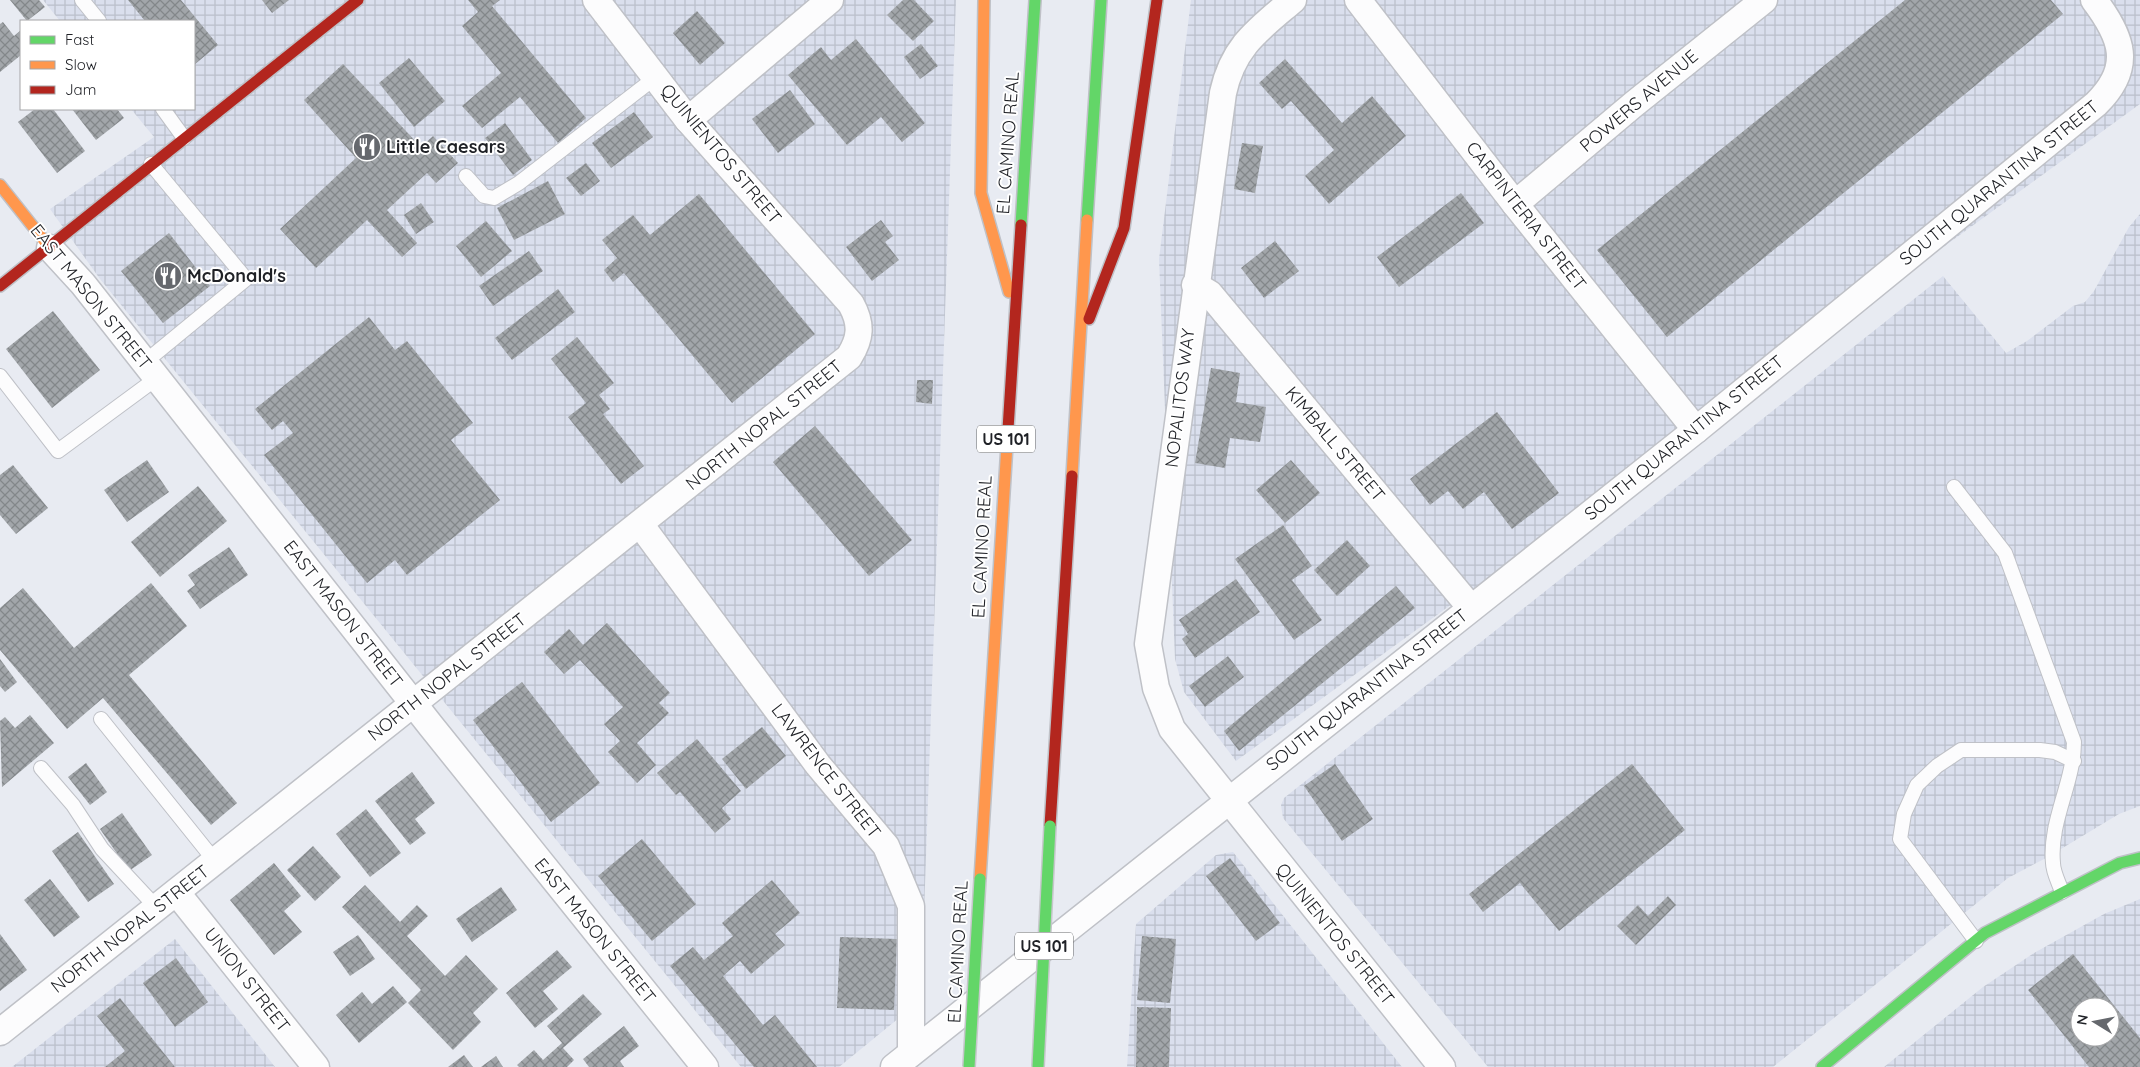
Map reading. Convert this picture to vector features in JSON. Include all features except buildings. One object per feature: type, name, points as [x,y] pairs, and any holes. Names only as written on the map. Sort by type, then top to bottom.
[{"type":"main road","points":[[0,286],[50,248],[151,164],[358,0]]},
{"type":"main road","points":[[984,0],[981,193],[1014,312]]},
{"type":"main road","name":"EL CAMINO REAL","points":[[969,1067],[1014,312],[1035,0]]},
{"type":"main road","name":"US 101","points":[[1038,1067],[1050,826],[1101,0]]},
{"type":"main road","points":[[1080,343],[1124,228],[1157,0]]},
{"type":"main road","name":"EAST MASON STREET","points":[[0,185],[50,248]]},
{"type":"main road","points":[[1822,1067],[1976,941],[2001,924],[2120,863],[2140,848]]},
{"type":"main road","points":[[2120,863],[2140,858]]},
{"type":"street","name":"QUINIENTOS STREET","points":[[596,0],[688,120],[851,304]]},
{"type":"street","points":[[688,120],[830,0]]},
{"type":"street","name":"NOPALITOS WAY","points":[[1228,800],[1172,729],[1156,688],[1148,644],[1195,285],[1226,77],[1240,49],[1250,36],[1293,0]]},
{"type":"street","name":"CARPINTERIA STREET","points":[[1358,0],[1515,204],[1696,430]]},
{"type":"street","name":"POWERS AVENUE","points":[[1515,204],[1634,104],[1764,0]]},
{"type":"street","name":"SOUTH QUARANTINA STREET","points":[[902,1060],[1696,430],[2096,104],[2113,84],[2120,59],[2116,34],[2094,0]]},
{"type":"street","name":"EAST MASON STREET","points":[[50,248],[83,284],[413,703],[705,1067]]},
{"type":"street","name":"KIMBALL STREET","points":[[1195,285],[1210,294],[1471,608]]},
{"type":"street","name":"NORTH NOPAL STREET","points":[[0,1032],[848,357],[856,345],[860,331],[858,316],[851,304]]},
{"type":"street","name":"LAWRENCE STREET","points":[[640,524],[818,765],[886,846],[911,906],[902,1060]]},
{"type":"street","name":"QUINIENTOS STREET","points":[[1228,800],[1442,1067]]},
{"type":"street","name":"UNION STREET","points":[[167,900],[316,1067]]},
{"type":"lane","points":[[82,0],[98,20]]},
{"type":"lane","points":[[466,176],[484,196],[494,198],[519,183],[656,77]]},
{"type":"lane","points":[[164,110],[184,138]]},
{"type":"lane","points":[[0,376],[58,452],[151,370],[246,279],[151,164]]},
{"type":"lane","points":[[1954,487],[2005,553],[2074,742],[2074,761],[2052,837],[2053,865],[2062,892]]},
{"type":"lane","points":[[102,719],[215,861]]},
{"type":"lane","points":[[1976,941],[1900,840],[1901,827],[1910,798],[1917,786],[1937,766],[1960,750],[2040,750],[2055,752],[2074,761]]},
{"type":"lane","points":[[41,768],[73,805],[102,849],[167,900]]},
{"type":"shaded area","points":[[43,0],[956,0],[921,1000],[839,1067],[741,1067],[100,279],[50,209],[154,137],[132,110],[195,110],[195,20],[59,20]]},
{"type":"shaded area","points":[[1191,0],[2140,0],[2140,104],[1236,761],[1184,692],[1175,659],[1159,259]]},
{"type":"shaded area","points":[[2140,214],[2140,806],[2119,814],[2046,858],[2008,878],[1773,1067],[1488,1067],[1283,818],[1281,805],[1284,798],[1943,276],[2006,353],[2027,341],[2073,306],[2085,302],[2094,291],[2129,227]]},
{"type":"shaded area","points":[[1233,852],[1402,1067],[1127,1067],[1136,924],[1216,855]]},
{"type":"shaded area","points":[[2140,899],[2140,1067],[1884,1067],[1983,987],[2034,953],[2104,914]]},
{"type":"shaded area","points":[[175,939],[275,1067],[12,1067]]},
{"type":"traffic: fast","points":[[1021,225],[1035,0]]},
{"type":"traffic: fast","points":[[1087,220],[1101,0]]},
{"type":"traffic: fast","points":[[1038,1067],[1050,826]]},
{"type":"traffic: fast","points":[[1822,1067],[1985,933],[2120,863],[2140,858]]},
{"type":"traffic: fast","points":[[969,1067],[980,879]]},
{"type":"traffic: slow","points":[[984,0],[981,193],[1009,292]]},
{"type":"traffic: slow","points":[[0,185],[50,248]]},
{"type":"traffic: slow","points":[[1072,476],[1087,220]]},
{"type":"traffic: slow","points":[[980,879],[1007,445]]},
{"type":"traffic: jam","points":[[0,286],[358,0]]},
{"type":"traffic: jam","points":[[1089,319],[1124,228],[1157,0]]},
{"type":"traffic: jam","points":[[1007,445],[1021,225]]},
{"type":"traffic: jam","points":[[1050,826],[1072,476]]},
{"type":"place","name":"Little Caesars","points":[[367,147]]},
{"type":"place","name":"McDonald's","points":[[168,276]]}]
